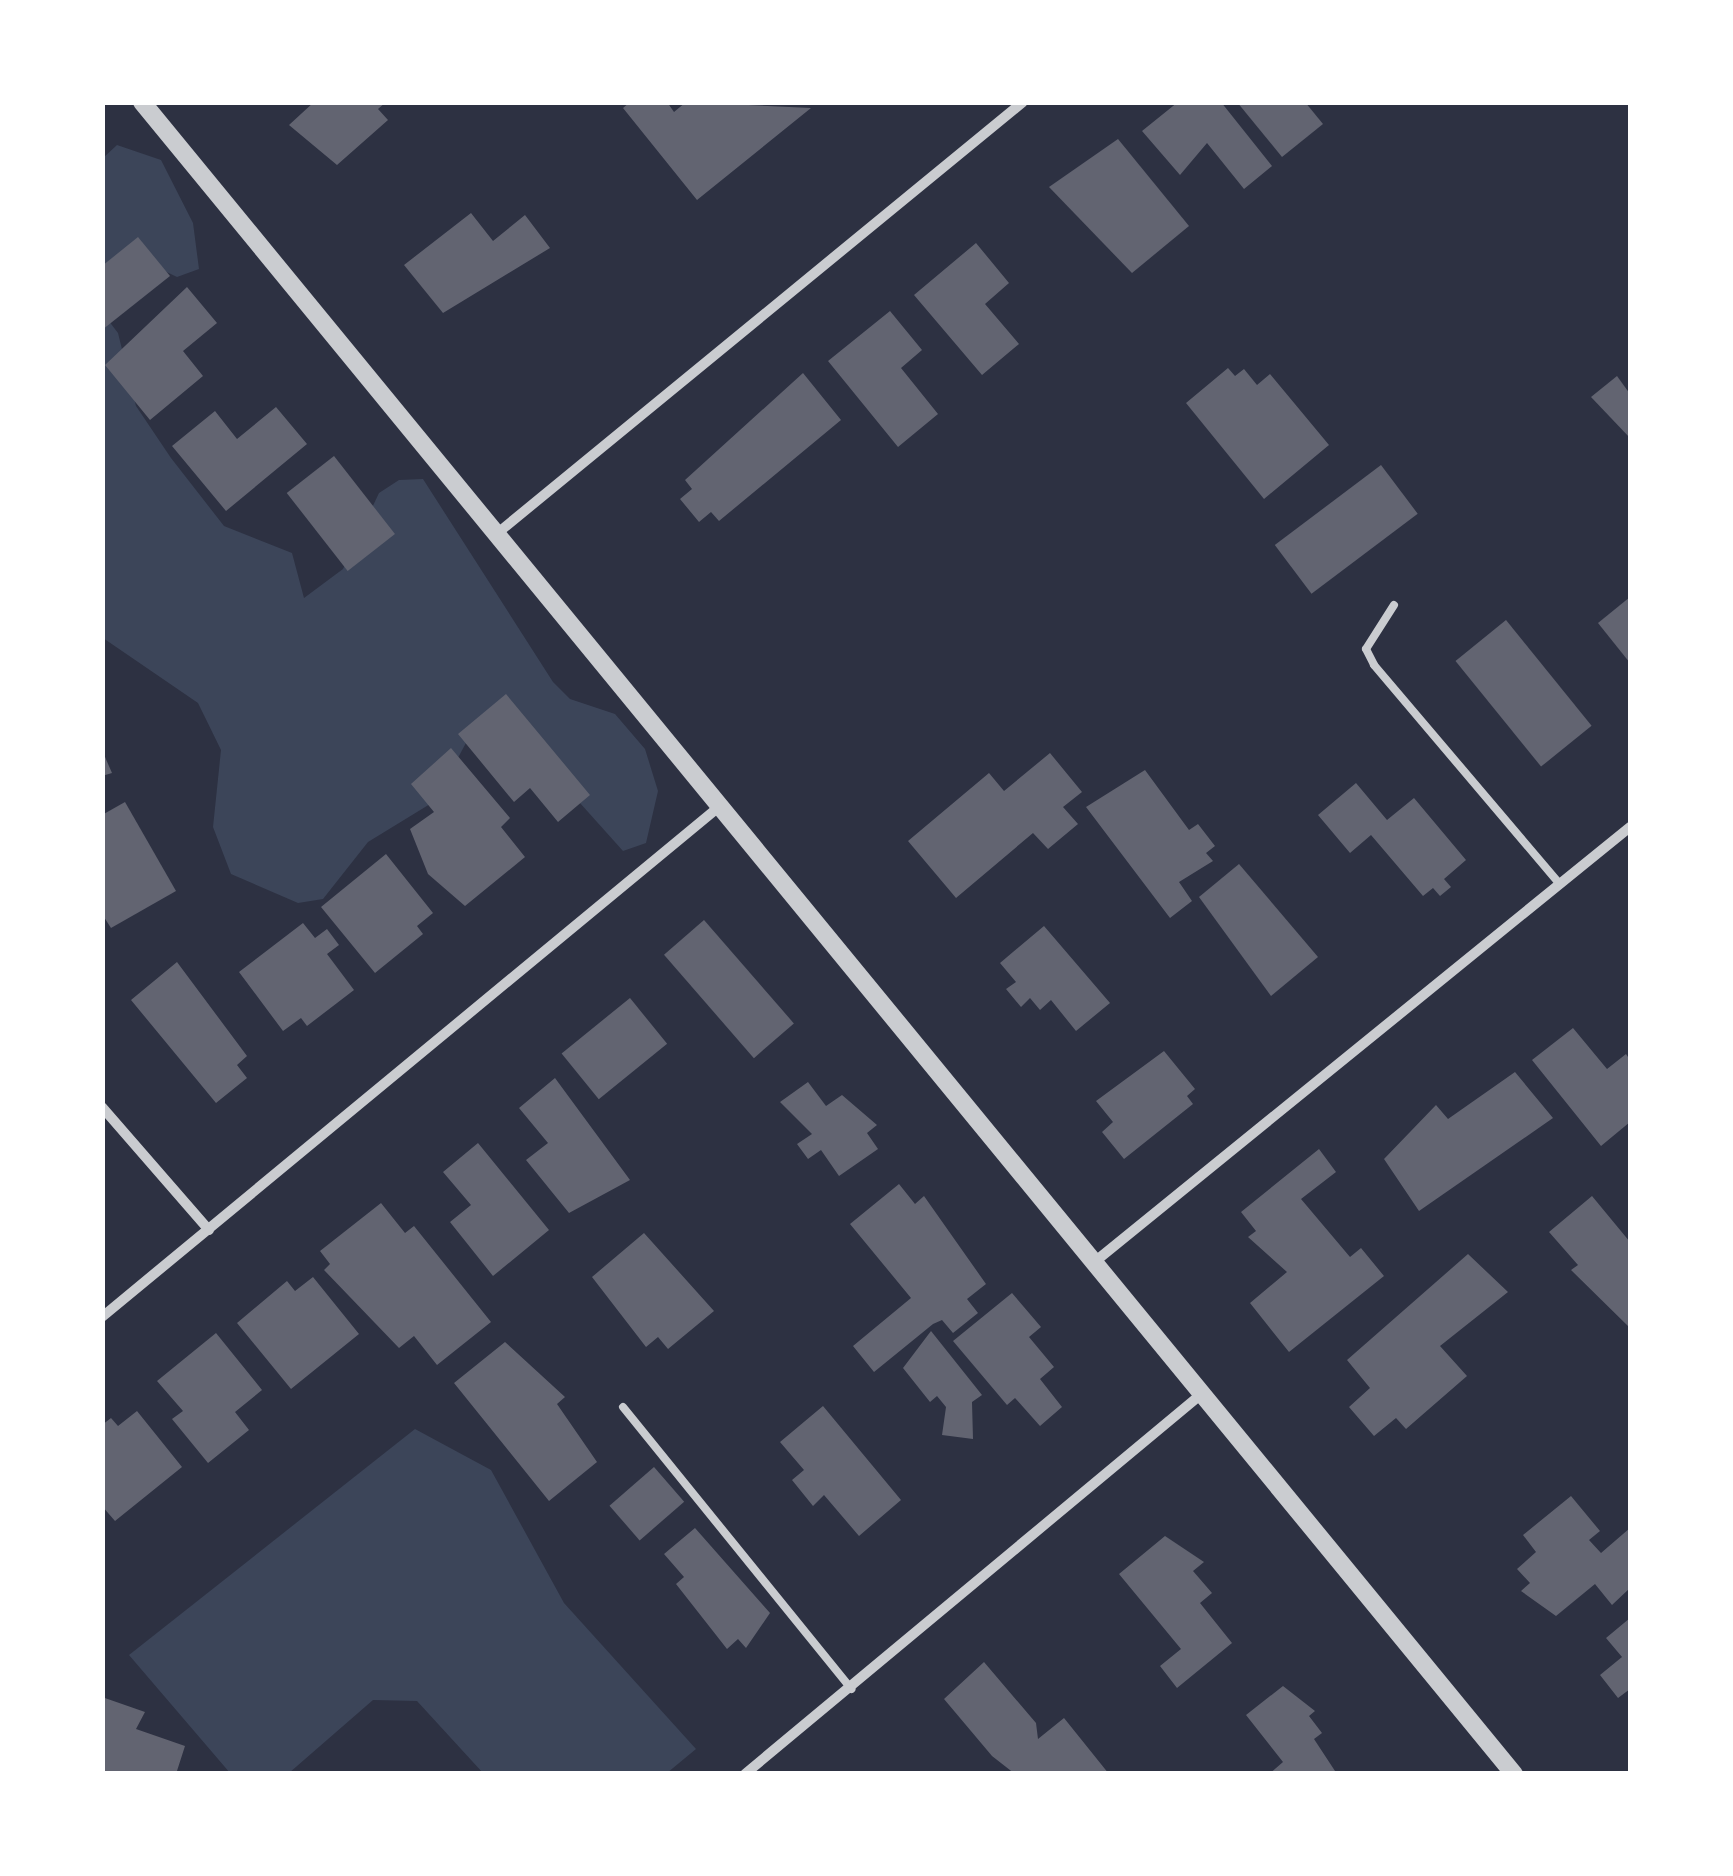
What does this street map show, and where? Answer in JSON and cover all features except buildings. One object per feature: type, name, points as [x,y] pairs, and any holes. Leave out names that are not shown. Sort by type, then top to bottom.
[{"type":"street","points":[[142,102],[715,810],[1514,1774]]},
{"type":"street","points":[[493,536],[1023,102]]},
{"type":"street","points":[[102,1317],[715,810]]},
{"type":"street","points":[[1091,1265],[1630,827]]},
{"type":"street","points":[[102,1107],[210,1230]]},
{"type":"street","points":[[745,1774],[1199,1396]]},
{"type":"lane","points":[[1394,605],[1366,649],[1374,665],[1560,884]]},
{"type":"lane","points":[[623,1407],[851,1688]]},
{"type":"shaded area","points":[[117,145],[161,160],[193,223],[199,269],[177,277],[125,252],[103,270],[103,158]]},
{"type":"shaded area","points":[[102,312],[118,333],[136,406],[171,458],[224,526],[292,553],[304,598],[343,569],[379,493],[399,480],[423,479],[553,682],[570,699],[615,714],[645,749],[658,791],[646,843],[623,851],[571,793],[475,726],[435,801],[368,842],[323,899],[298,903],[231,874],[213,827],[221,750],[198,703],[103,638]]},
{"type":"shaded area","points":[[415,1429],[491,1470],[564,1603],[696,1749],[667,1773],[483,1773],[417,1701],[373,1700],[289,1773],[230,1773],[129,1655]]}]
